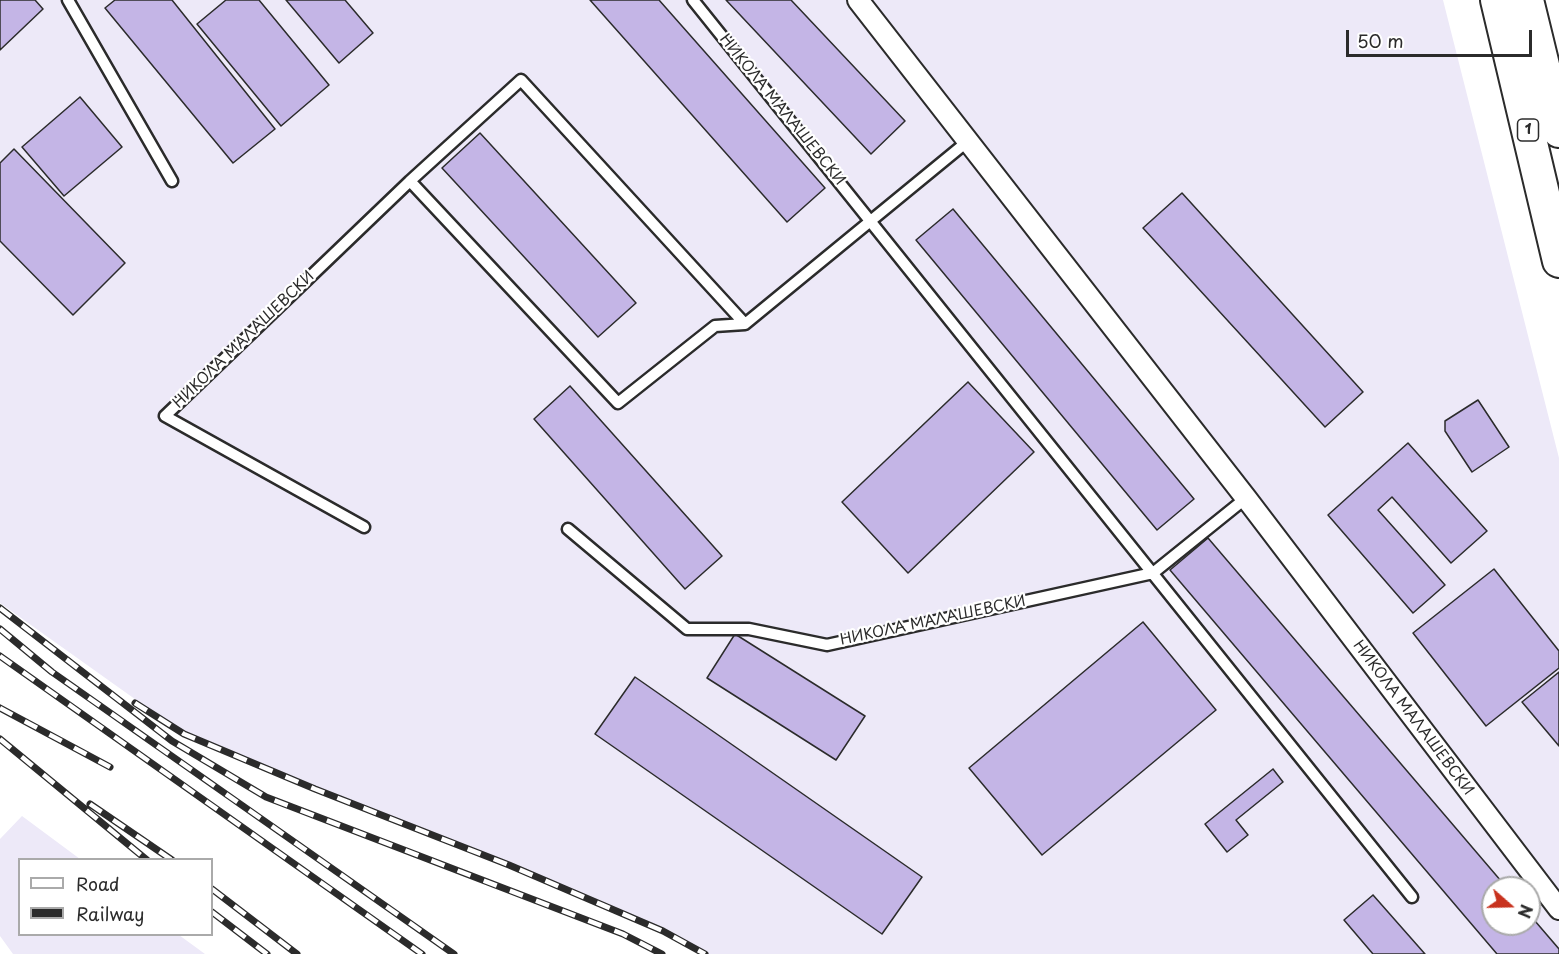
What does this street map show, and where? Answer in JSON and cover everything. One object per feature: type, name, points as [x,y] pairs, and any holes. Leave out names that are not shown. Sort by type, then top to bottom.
[{"type":"main road","name":"1","points":[[1497,0],[1559,261]]},
{"type":"main road","name":"1","points":[[1527,0],[1559,131]]},
{"type":"street","name":"НИКОЛА МАЛАШЕВСКИ","points":[[858,0],[1246,498],[1559,909]]},
{"type":"lane","points":[[68,0],[172,181]]},
{"type":"lane","name":"НИКОЛА МАЛАШЕВСКИ","points":[[693,0],[1412,897]]},
{"type":"lane","name":"НИКОЛА МАЛАШЕВСКИ","points":[[364,527],[165,416],[410,181],[521,80],[745,324]]},
{"type":"lane","points":[[410,181],[618,403],[715,326],[745,324],[968,141]]},
{"type":"lane","name":"НИКОЛА МАЛАШЕВСКИ","points":[[568,529],[687,629],[749,629],[827,645],[1153,573],[1246,498]]},
{"type":"shaded area","points":[[0,0],[1443,0],[1559,458],[1559,954],[705,954],[663,931],[184,734],[0,603]]},
{"type":"shaded area","points":[[22,816],[79,858],[18,858],[18,936],[180,936],[205,954],[13,954],[0,936],[0,839]]},
{"type":"building","points":[[0,0],[35,0],[43,9],[0,50]]},
{"type":"building","points":[[115,0],[172,0],[275,129],[233,163],[105,8]]},
{"type":"building","points":[[226,0],[259,0],[329,85],[281,126],[197,24]]},
{"type":"building","points":[[286,0],[345,0],[373,33],[339,63]]},
{"type":"building","points":[[590,0],[659,0],[825,188],[787,222]]},
{"type":"building","points":[[726,0],[791,0],[905,121],[871,154]]},
{"type":"building","points":[[80,97],[122,147],[64,196],[22,147]]},
{"type":"building","points":[[480,133],[636,303],[598,337],[442,168]]},
{"type":"building","points":[[14,149],[125,263],[73,315],[0,241],[0,163]]},
{"type":"building","points":[[1182,193],[1363,392],[1325,427],[1143,228]]},
{"type":"building","points":[[953,209],[1194,499],[1157,530],[916,240]]},
{"type":"building","points":[[968,382],[1034,452],[908,573],[842,502]]},
{"type":"building","points":[[570,386],[722,556],[685,589],[534,419]]},
{"type":"building","points":[[1478,400],[1509,447],[1472,472],[1445,431],[1445,421]]},
{"type":"building","points":[[1408,443],[1487,531],[1451,563],[1392,497],[1378,510],[1445,585],[1413,613],[1328,515]]},
{"type":"building","points":[[1208,538],[1497,876],[1481,876],[1481,935],[1170,570]]},
{"type":"building","points":[[1494,569],[1559,651],[1559,668],[1486,726],[1413,633]]},
{"type":"building","points":[[1143,622],[1216,710],[1042,855],[969,768]]},
{"type":"building","points":[[735,634],[865,716],[836,760],[707,678]]},
{"type":"building","points":[[1559,672],[1559,746],[1522,702]]},
{"type":"building","points":[[635,677],[922,877],[882,934],[595,734]]},
{"type":"building","points":[[1273,769],[1283,782],[1236,820],[1248,835],[1227,852],[1205,824]]},
{"type":"building","points":[[1373,895],[1425,954],[1373,954],[1344,920]]},
{"type":"building","points":[[1541,928],[1559,949],[1559,954],[1497,954],[1482,936],[1541,936]]},
{"type":"railway","points":[[0,608],[172,741],[266,797],[623,934],[662,954]]},
{"type":"railway","points":[[0,629],[52,672],[454,954]]},
{"type":"railway","points":[[0,656],[422,954]]},
{"type":"railway","points":[[135,703],[184,734],[315,789],[509,865],[663,931],[705,954]]},
{"type":"railway","points":[[0,708],[110,767]]},
{"type":"railway","points":[[0,739],[145,858]]},
{"type":"railway","points":[[90,804],[169,858]]},
{"type":"railway","points":[[213,890],[297,954]]},
{"type":"railway","points":[[213,913],[267,954]]}]
